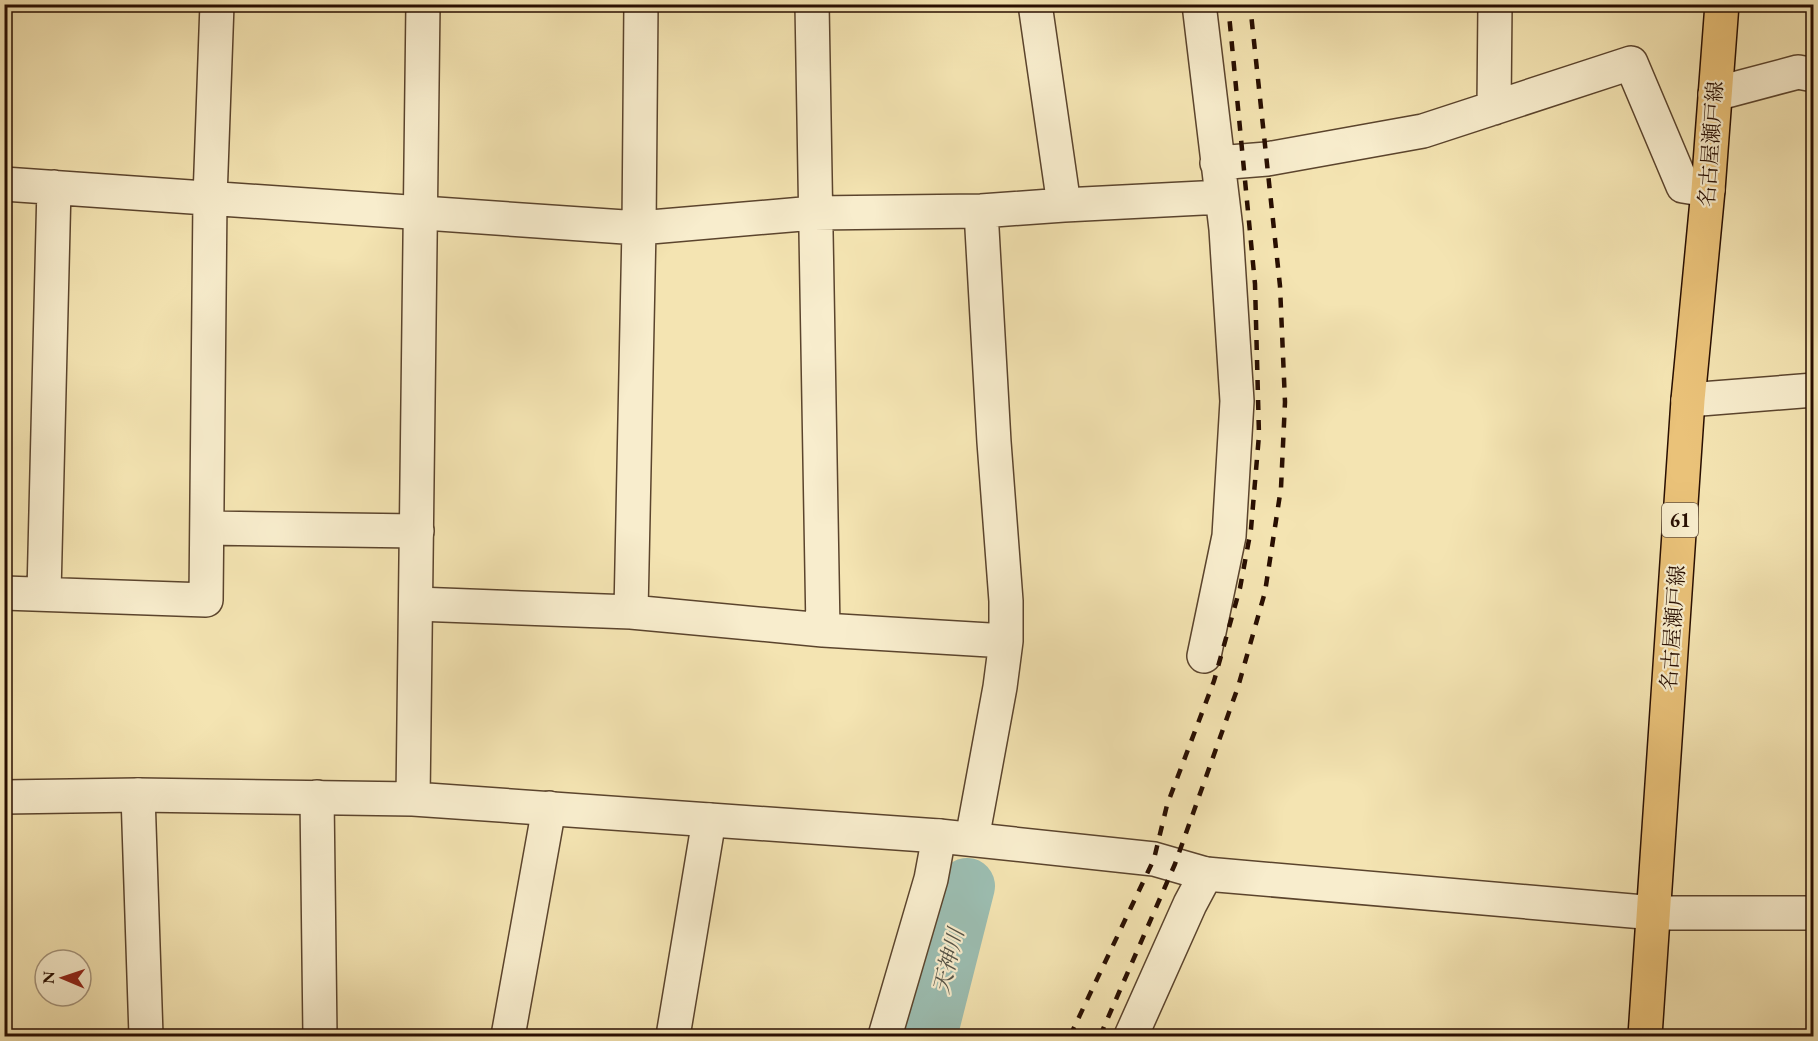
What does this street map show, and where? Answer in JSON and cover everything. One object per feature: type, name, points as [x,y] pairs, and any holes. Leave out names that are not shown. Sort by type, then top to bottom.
[{"type":"main road","name":"名古屋瀬戸線","points":[[1645,1036],[1688,400],[1708,190],[1722,4]]},
{"type":"street","points":[[4,593],[206,600],[210,198],[217,4]]},
{"type":"street","points":[[413,799],[423,4]]},
{"type":"street","points":[[631,612],[639,228],[640,4]]},
{"type":"street","points":[[812,4],[823,630]]},
{"type":"street","points":[[1035,4],[1065,205]]},
{"type":"street","points":[[1199,4],[1226,230],[1237,401],[1229,536],[1204,656]]},
{"type":"street","points":[[1494,108],[1495,4]]},
{"type":"street","points":[[1217,163],[1268,159],[1424,131],[1631,63],[1683,186],[1708,190]]},
{"type":"street","points":[[1715,94],[1798,72],[1814,75]]},
{"type":"street","points":[[4,184],[639,228],[814,213],[981,211],[1222,197]]},
{"type":"street","points":[[44,593],[54,187]]},
{"type":"street","points":[[972,839],[1006,641],[1006,601],[993,430],[981,211]]},
{"type":"street","points":[[1688,400],[1814,390]]},
{"type":"street","points":[[207,528],[417,531]]},
{"type":"street","points":[[416,604],[631,612],[823,630],[1006,641]]},
{"type":"street","points":[[4,797],[138,795],[413,799],[972,839],[1154,859],[1206,874],[1655,913],[1814,913]]},
{"type":"street","points":[[138,795],[146,1036]]},
{"type":"street","points":[[317,797],[320,1036]]},
{"type":"street","points":[[508,1036],[549,808]]},
{"type":"street","points":[[673,1036],[708,820]]},
{"type":"street","points":[[885,1036],[931,879],[939,836]]},
{"type":"street","points":[[1131,1036],[1190,904],[1206,874]]},
{"type":"waterway","name":"天神川","points":[[929,1036],[967,886]]},
{"type":"railway","points":[[1070,1036],[1154,859],[1167,805],[1214,681],[1240,588],[1251,529],[1259,435],[1255,284],[1228,4]]},
{"type":"railway","points":[[1100,1036],[1175,864],[1238,687],[1265,592],[1281,488],[1285,402],[1280,286],[1250,4]]}]
